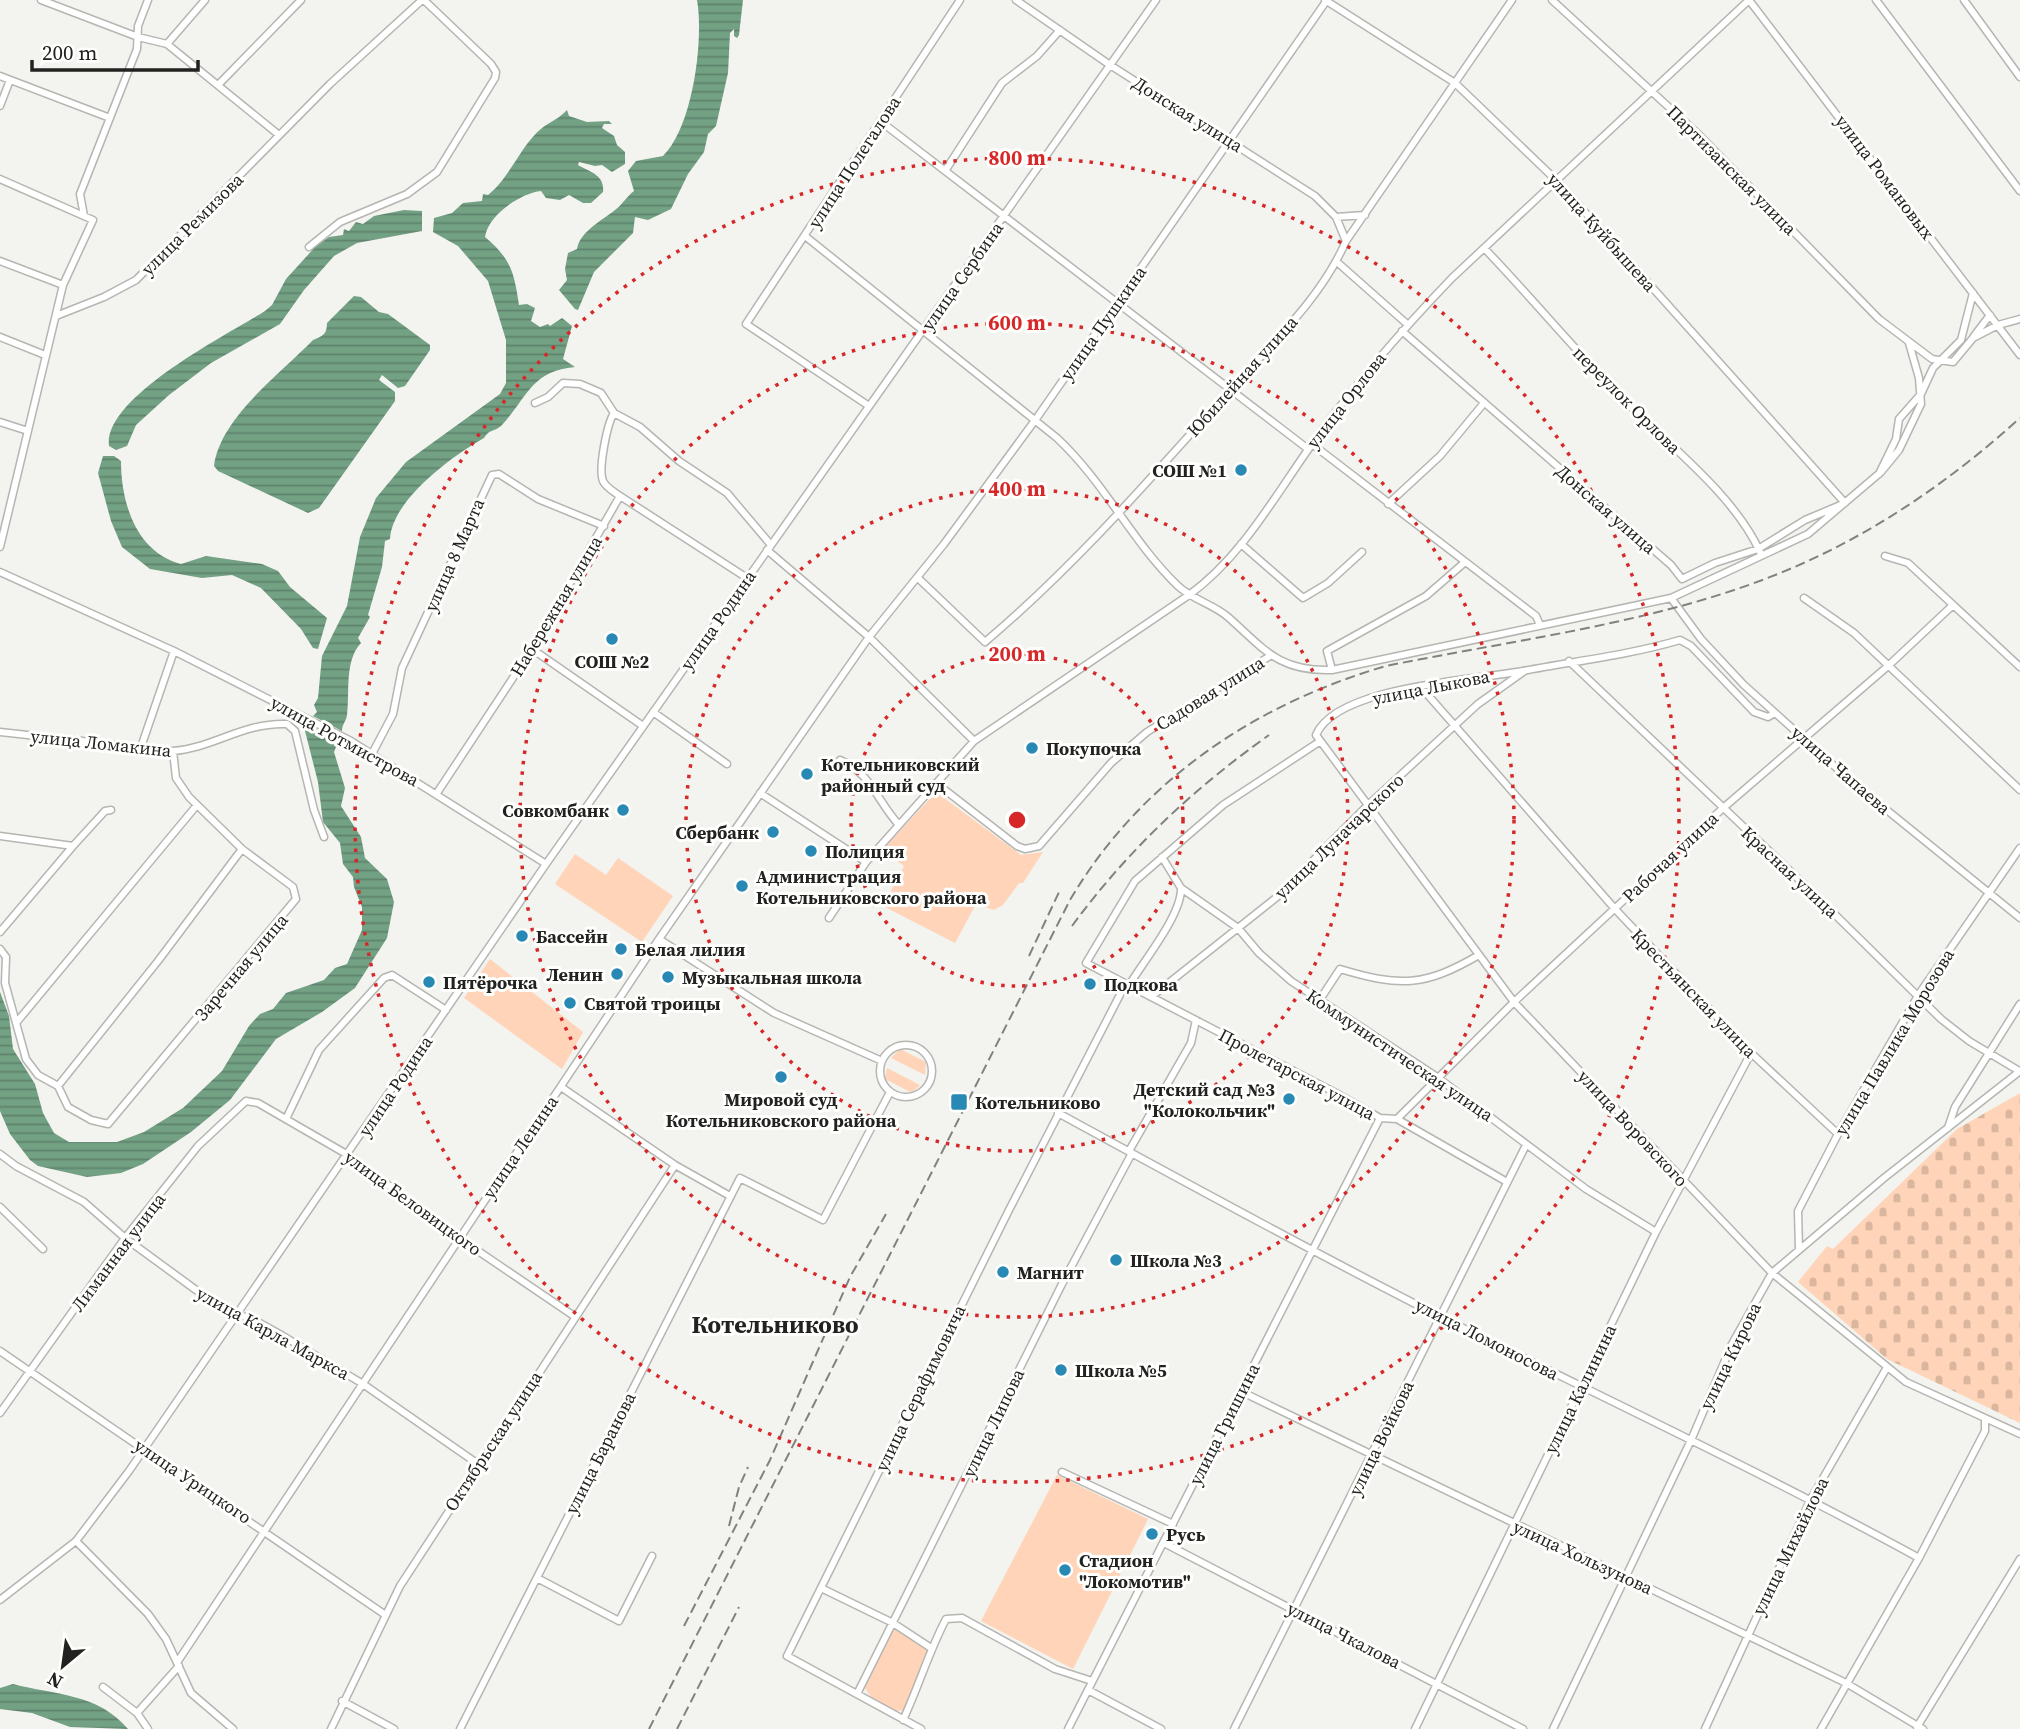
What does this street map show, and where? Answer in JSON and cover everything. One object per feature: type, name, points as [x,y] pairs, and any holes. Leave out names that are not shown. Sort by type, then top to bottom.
[{"type":"street","points":[[41,0],[138,37],[167,44],[279,135]]},
{"type":"street","points":[[84,216],[80,194],[137,49],[148,0]]},
{"type":"street","points":[[167,44],[205,0]]},
{"type":"street","points":[[218,85],[301,0]]},
{"type":"street","points":[[309,247],[340,222],[407,194],[436,172],[495,78],[496,72],[491,64],[423,0]]},
{"type":"street","name":"улица Ремизова","points":[[56,316],[104,298],[136,280],[209,210],[279,135],[423,0]]},
{"type":"street","name":"улица Полегалова","points":[[869,406],[746,324],[960,0]]},
{"type":"street","name":"Донская улица","points":[[1016,0],[1110,65],[1315,196],[1336,217],[1346,241]]},
{"type":"street","name":"улица Сербина","points":[[769,547],[1156,0]]},
{"type":"street","name":"улица Куйбышева","points":[[1326,0],[1455,83],[1557,181],[1845,503]]},
{"type":"street","name":"улица Пушкина","points":[[869,637],[918,578],[1036,419],[1326,0]]},
{"type":"street","name":"Юбилейная улица","points":[[918,578],[985,642],[1043,593],[1121,513],[1292,323],[1337,262],[1346,241],[1512,0]]},
{"type":"street","name":"Партизанская улица","points":[[1552,0],[1743,178],[1879,319],[1939,362]]},
{"type":"street","name":"улица Орлова","points":[[936,783],[974,741],[1189,595],[1217,572],[1241,544],[1357,382],[1408,324],[1484,248],[1749,0]]},
{"type":"street","name":"улица Романовых","points":[[1749,0],[2020,355]]},
{"type":"street","points":[[1876,0],[2020,191]]},
{"type":"street","points":[[1964,0],[2020,77]]},
{"type":"street","points":[[945,171],[1002,83],[1037,56],[1060,30]]},
{"type":"street","points":[[0,76],[110,118]]},
{"type":"street","points":[[0,106],[10,80]]},
{"type":"street","points":[[880,121],[1003,217],[1536,616],[1540,625]]},
{"type":"street","points":[[0,179],[93,220],[63,285],[0,547]]},
{"type":"street","points":[[1336,217],[1364,215]]},
{"type":"street","points":[[805,236],[1036,419],[1091,472],[1149,554],[1189,595],[1225,615],[1270,656]]},
{"type":"street","name":"переулок Орлова","points":[[1484,248],[1615,390],[1691,463],[1752,536],[1762,557]]},
{"type":"street","points":[[0,261],[63,285]]},
{"type":"street","points":[[1337,262],[1408,324]]},
{"type":"street","points":[[1878,475],[1896,439],[1899,419],[1921,394],[1928,375],[1961,340],[1973,293]]},
{"type":"street","points":[[1939,362],[1953,362],[1990,315]]},
{"type":"street","points":[[1973,338],[1998,325],[2020,319]]},
{"type":"street","name":"Донская улица","points":[[1402,331],[1671,565],[1682,579],[1715,563],[1758,550]]},
{"type":"street","points":[[0,337],[45,355]]},
{"type":"street","points":[[1878,475],[1899,450],[1921,404],[1909,342]]},
{"type":"street","points":[[535,403],[548,397],[558,385],[571,382],[601,393],[614,413],[640,427],[679,461],[727,493],[769,547],[869,637],[974,741]]},
{"type":"street","points":[[1388,504],[1440,456],[1484,403]]},
{"type":"street","points":[[614,413],[605,446],[602,477],[605,485],[747,578]]},
{"type":"street","points":[[0,422],[29,431]]},
{"type":"street","name":"улица 8 Марта","points":[[373,752],[393,714],[402,668],[492,475],[499,474],[538,499],[604,526]]},
{"type":"street","name":"Садовая улица","points":[[936,783],[1017,846],[1025,849],[1039,846],[1111,763],[1147,732],[1175,712],[1270,656],[1298,668],[1332,670],[1671,598],[1808,534],[1878,475]]},
{"type":"street","name":"Набережная улица","points":[[437,793],[532,649],[620,496]]},
{"type":"street","points":[[1758,550],[1805,520],[1845,503]]},
{"type":"street","points":[[1241,544],[1303,598],[1328,583],[1362,552]]},
{"type":"street","name":"улица Родина","points":[[0,1601],[76,1541],[144,1449],[546,864],[769,547]]},
{"type":"street","points":[[1885,556],[1908,563],[2020,667]]},
{"type":"street","points":[[1332,670],[1327,651],[1426,596],[1464,563]]},
{"type":"street","name":"улица Ротмистрова","points":[[0,573],[174,651],[373,752],[546,864]]},
{"type":"street","name":"улица Чапаева","points":[[1671,598],[1719,659],[1775,713],[1851,781],[2020,918]]},
{"type":"street","points":[[1804,598],[1854,634],[2020,790]]},
{"type":"street","name":"Рабочая улица","points":[[1397,1119],[1514,1002],[1722,809],[1888,666],[1953,605]]},
{"type":"street","name":"улица Ленина","points":[[137,1713],[178,1663],[659,939],[869,637]]},
{"type":"street","name":"улица Лыкова","points":[[1086,963],[1131,885],[1223,805],[1319,742],[1316,735],[1321,723],[1367,699],[1420,686],[1524,670],[1680,640],[1691,646],[1754,712],[1768,717],[1775,713]]},
{"type":"street","points":[[532,649],[643,726]]},
{"type":"street","points":[[140,750],[174,651]]},
{"type":"street","name":"Красная улица","points":[[1569,661],[1919,994],[1941,1019],[1988,1053],[2020,1071]]},
{"type":"street","name":"улица Луначарского","points":[[1151,998],[1277,897],[1367,806],[1478,705],[1524,670]]},
{"type":"street","name":"Крестьянская улица","points":[[1420,686],[1442,707],[1454,729],[1615,909],[1751,1053],[1838,1134]]},
{"type":"street","points":[[653,712],[727,764]]},
{"type":"street","name":"улица Ломакина","points":[[0,732],[140,750],[173,751],[194,748],[253,727],[292,725],[324,837]]},
{"type":"street","name":"улица Воровского","points":[[1319,742],[1514,1002],[1772,1273],[1886,1369],[1906,1382],[2020,1434]]},
{"type":"street","name":"Заречная улица","points":[[58,1086],[68,1107],[91,1120],[108,1124],[296,899],[297,893],[284,878],[242,849],[197,805],[176,778],[173,751]]},
{"type":"street","points":[[840,760],[858,769],[868,779],[880,802],[899,825]]},
{"type":"street","points":[[829,918],[866,862],[936,783]]},
{"type":"street","points":[[760,793],[866,862]]},
{"type":"street","points":[[16,1023],[197,805]]},
{"type":"street","points":[[0,932],[73,846],[105,811],[111,810]]},
{"type":"street","points":[[0,836],[73,846]]},
{"type":"street","name":"улица Павлика Морозова","points":[[1799,1249],[1798,1211],[1838,1134],[1919,994],[1987,892],[2020,848]]},
{"type":"street","points":[[0,949],[6,957],[5,983],[26,1059],[38,1075],[58,1086],[158,961],[242,849]]},
{"type":"street","name":"Коммунистическая улица","points":[[1162,857],[1181,888],[1238,928],[1279,972],[1437,1077],[1614,1209],[1656,1232]]},
{"type":"street","name":"улица Серафимовича","points":[[921,1729],[786,1656],[1058,1113],[1126,986],[1173,913],[1181,888]]},
{"type":"street","points":[[659,939],[774,1013],[882,1061]]},
{"type":"street","points":[[1319,1001],[1340,969],[1371,978],[1415,983],[1445,973],[1479,955]]},
{"type":"street","name":"Пролетарская улица","points":[[1086,963],[1380,1118],[1397,1119],[1507,1182]]},
{"type":"street","points":[[286,1119],[319,1050],[384,978],[392,975],[446,1010]]},
{"type":"street","points":[[1948,1128],[1955,1107],[2020,1004]]},
{"type":"street","name":"улица Липова","points":[[857,1694],[1130,1152],[1191,1043],[1196,1020]]},
{"type":"street","points":[[907,1045],[919,1049],[931,1063],[930,1081],[919,1094],[901,1097],[891,1092],[880,1076],[882,1061],[890,1051],[907,1045]]},
{"type":"street","name":"улица Калинина","points":[[1415,1729],[1656,1232],[1751,1053]]},
{"type":"street","name":"улица Кирова","points":[[1553,1729],[1692,1438],[1732,1343],[1772,1273],[2020,1071]]},
{"type":"street","points":[[561,1087],[675,1165],[730,1196]]},
{"type":"street","name":"улица Баранова","points":[[460,1729],[740,1178],[823,1220],[861,1142],[891,1092]]},
{"type":"street","name":"улица Беловицкого","points":[[246,1101],[258,1103],[348,1155],[459,1238],[574,1316]]},
{"type":"street","name":"Лиманная улица","points":[[0,1413],[125,1238],[198,1146],[246,1101]]},
{"type":"street","name":"улица Ломоносова","points":[[1058,1113],[1311,1250],[1441,1317],[1692,1438],[1919,1558]]},
{"type":"street","name":"улица Гришина","points":[[1068,1729],[1380,1118]]},
{"type":"street","name":"улица Войкова","points":[[1234,1729],[1296,1610],[1526,1145]]},
{"type":"street","name":"улица Карла Маркса","points":[[0,1154],[84,1202],[125,1238],[237,1316],[249,1317],[363,1384],[478,1464]]},
{"type":"street","name":"Октябрьская улица","points":[[331,1729],[384,1614],[478,1464],[675,1165]]},
{"type":"street","points":[[0,1207],[43,1249]]},
{"type":"street","name":"улица Урицкого","points":[[0,1350],[267,1531],[384,1614]]},
{"type":"street","name":"улица Михайлова","points":[[1704,1729],[1811,1499],[1886,1369]]},
{"type":"street","name":"улица Хользунова","points":[[1240,1391],[1846,1683],[1919,1728]]},
{"type":"street","points":[[1821,1729],[1919,1558],[1985,1431],[1985,1418]]},
{"type":"street","points":[[1062,1472],[1173,1524]]},
{"type":"street","points":[[76,1541],[139,1604],[166,1639],[191,1693],[233,1729]]},
{"type":"street","name":"улица Чкалова","points":[[1164,1544],[1523,1729]]},
{"type":"street","points":[[537,1578],[619,1621],[652,1556]]},
{"type":"street","points":[[1919,1728],[2020,1559]]},
{"type":"street","points":[[821,1588],[893,1623],[931,1648]]},
{"type":"street","points":[[903,1720],[923,1677],[931,1648],[946,1619],[962,1618],[1055,1669],[1092,1681]]},
{"type":"street","points":[[103,1687],[137,1713],[148,1729]]},
{"type":"street","points":[[1088,1690],[1161,1729]]},
{"type":"street","points":[[342,1701],[394,1729]]},
{"type":"green space","points":[[936,792],[1021,855],[1043,852],[1023,883],[1019,883],[1003,905],[994,910],[976,904],[955,943],[883,906],[904,866],[886,853],[887,845]]},
{"type":"green space","points":[[575,854],[606,875],[618,858],[673,896],[642,942],[555,884]]},
{"type":"green space","points":[[490,959],[583,1032],[562,1069],[464,998]]},
{"type":"green space","points":[[900,1049],[926,1062],[925,1075],[891,1058]]},
{"type":"green space","points":[[887,1068],[920,1085],[912,1093],[885,1079]]},
{"type":"green space","points":[[2020,1093],[2020,1423],[1887,1359],[1798,1282],[1827,1246],[1833,1249],[1957,1129]]},
{"type":"green space","name":"Стадион \"Локомотив\"","points":[[1057,1475],[1148,1519],[1073,1669],[981,1621]]},
{"type":"green space","points":[[893,1628],[923,1644],[928,1652],[904,1710],[897,1711],[872,1698],[864,1687]]},
{"type":"shaded area","points":[[697,0],[743,0],[739,35],[737,38],[734,36],[734,29],[730,33],[728,73],[716,126],[708,134],[704,152],[688,174],[671,209],[648,220],[635,217],[633,233],[594,272],[578,310],[575,309],[559,290],[567,280],[565,269],[568,253],[577,249],[587,231],[618,208],[634,191],[628,171],[636,161],[663,156],[682,125],[694,82],[697,59]]},
{"type":"shaded area","points":[[567,110],[569,116],[587,122],[609,121],[612,124],[604,124],[602,128],[614,136],[617,145],[625,152],[625,164],[612,172],[602,165],[579,162],[578,165],[592,172],[602,182],[603,192],[591,203],[583,203],[569,195],[560,200],[546,198],[541,191],[533,193],[515,201],[499,213],[487,229],[485,237],[501,252],[510,267],[519,305],[527,304],[535,308],[531,321],[540,327],[548,324],[550,326],[562,318],[572,326],[563,359],[575,367],[548,374],[539,380],[501,426],[441,468],[401,509],[393,524],[390,539],[385,541],[382,567],[368,615],[370,617],[358,638],[361,643],[352,659],[347,715],[342,731],[313,716],[317,712],[314,705],[318,698],[322,656],[347,606],[360,537],[376,498],[406,462],[500,394],[506,383],[506,340],[488,281],[458,246],[433,232],[434,218],[452,213],[463,203],[482,201],[483,194],[488,195],[503,180],[534,135]]},
{"type":"shaded area","points":[[404,210],[422,211],[422,231],[357,243],[334,256],[304,290],[280,324],[211,363],[169,395],[136,425],[127,446],[116,450],[109,446],[113,427],[126,407],[171,369],[265,311],[272,305],[286,279],[316,246],[329,237],[343,235],[344,229],[349,231],[356,222],[363,224],[374,216]]},
{"type":"shaded area","points":[[354,296],[361,297],[379,312],[388,314],[430,345],[430,350],[405,386],[398,388],[382,375],[379,380],[395,392],[395,401],[319,508],[308,513],[218,471],[214,466],[227,431],[239,414],[313,340],[324,334],[327,323]]},
{"type":"shaded area","points":[[103,456],[114,456],[121,461],[128,509],[142,537],[153,549],[181,564],[206,556],[262,564],[278,571],[290,587],[327,618],[318,649],[313,648],[301,629],[261,588],[232,575],[202,578],[150,569],[122,547],[111,521],[98,473]]},
{"type":"shaded area","points":[[303,723],[345,743],[336,747],[334,752],[345,788],[341,806],[361,837],[365,858],[387,879],[394,902],[387,938],[355,988],[322,1012],[276,1039],[230,1100],[191,1132],[143,1164],[121,1173],[87,1177],[38,1166],[10,1134],[0,1111],[0,992],[9,1016],[13,1049],[35,1084],[43,1113],[54,1133],[69,1142],[117,1142],[144,1132],[183,1108],[222,1071],[249,1026],[260,1014],[273,1009],[286,993],[324,980],[335,968],[347,964],[362,930],[362,907],[353,877],[343,864],[340,843],[323,822],[318,782]]},
{"type":"shaded area","points":[[13,1684],[89,1702],[116,1717],[128,1729],[70,1727],[32,1713],[0,1709],[0,1688]]},
{"type":"railway","points":[[649,1729],[1070,900],[1098,857],[1130,819],[1166,784],[1247,725],[1338,682],[1386,666],[1626,620],[1720,595],[1800,565],[1868,530],[1900,510],[1962,467],[2020,418]]},
{"type":"railway","points":[[1072,926],[1138,847],[1188,799],[1269,735]]},
{"type":"railway","points":[[1029,956],[1060,890]]},
{"type":"railway","points":[[684,1626],[770,1460],[850,1277],[886,1214]]},
{"type":"railway","points":[[729,1526],[739,1487],[748,1467]]},
{"type":"railway","points":[[677,1729],[739,1607]]},
{"type":"place","name":"СОШ №1","points":[[1241,470]]},
{"type":"place","name":"СОШ №2","points":[[612,639]]},
{"type":"place","name":"Покупочка","points":[[1032,748]]},
{"type":"place","name":"Котельниковский районный суд","points":[[807,774]]},
{"type":"place","name":"Совкомбанк","points":[[623,810]]},
{"type":"place","name":"Сбербанк","points":[[773,832]]},
{"type":"place","name":"Полиция","points":[[811,851]]},
{"type":"place","name":"Администрация Котельниковского района","points":[[742,886]]},
{"type":"place","name":"Бассейн","points":[[522,936]]},
{"type":"place","name":"Белая лилия","points":[[621,949]]},
{"type":"place","name":"Ленин","points":[[617,974]]},
{"type":"place","name":"Музыкальная школа","points":[[668,977]]},
{"type":"place","name":"Пятёрочка","points":[[429,982]]},
{"type":"place","name":"Подкова","points":[[1090,984]]},
{"type":"place","name":"Святой троицы","points":[[570,1003]]},
{"type":"place","name":"Мировой суд Котельниковского района","points":[[781,1077]]},
{"type":"place","name":"Детский сад №3 \"Колокольчик\"","points":[[1289,1099]]},
{"type":"place","name":"Котельниково","points":[[959,1102]]},
{"type":"place","name":"Школа №3","points":[[1116,1260]]},
{"type":"place","name":"Магнит","points":[[1003,1272]]},
{"type":"place","name":"Школа №5","points":[[1061,1370]]},
{"type":"place","name":"Русь","points":[[1152,1534]]},
{"type":"place","name":"Стадион \"Локомотив\"","points":[[1065,1570]]},
{"type":"district","name":"Котельниково","points":[[775,1324]]}]
